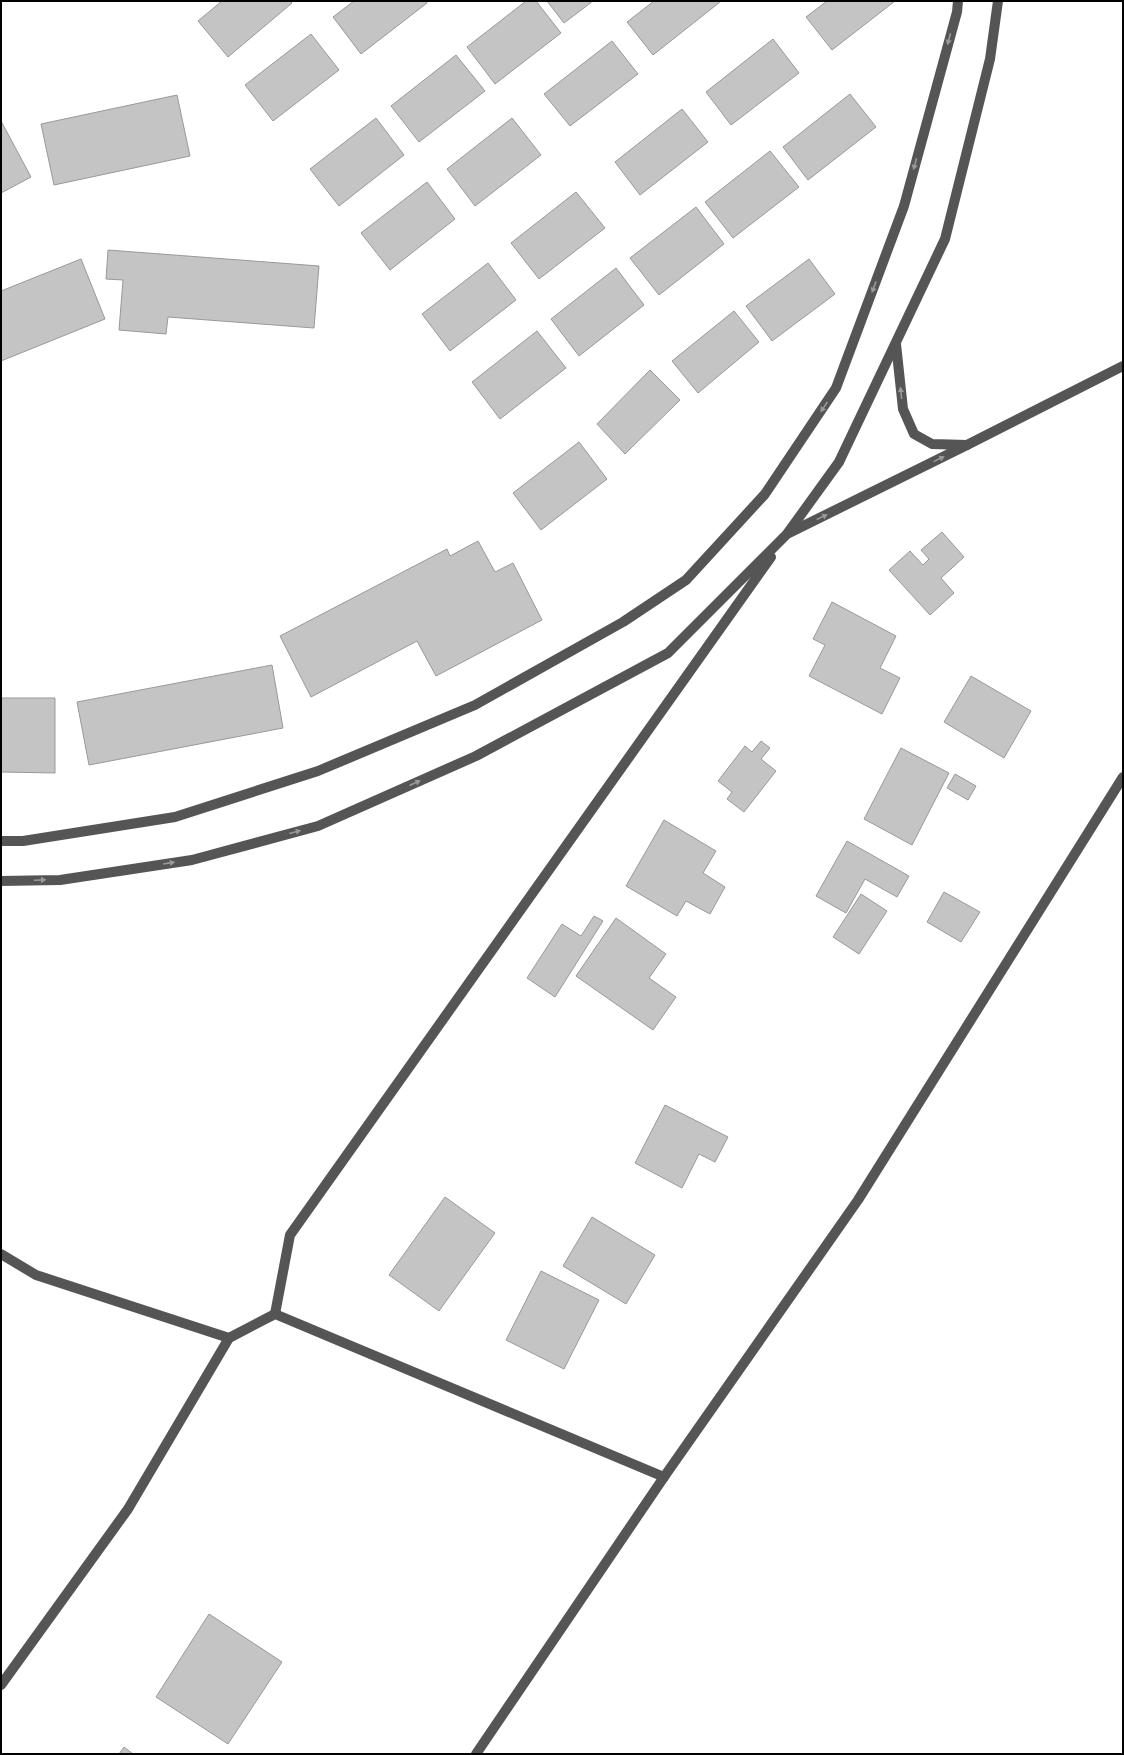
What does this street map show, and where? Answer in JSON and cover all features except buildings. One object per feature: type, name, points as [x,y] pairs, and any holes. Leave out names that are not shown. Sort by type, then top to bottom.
[{"type":"street","points":[[1,841],[23,841],[175,817],[318,771],[475,705],[623,622],[686,580],[765,494],[836,388],[904,206],[957,12],[958,1]]},
{"type":"street","points":[[276,1314],[290,1235],[839,462],[945,239],[990,59],[998,1]]},
{"type":"street","points":[[896,343],[903,410],[914,434],[932,444],[967,446]]},
{"type":"street","points":[[1,881],[60,880],[192,860],[318,826],[476,756],[668,653],[787,534],[967,446],[1123,366]]},
{"type":"street","points":[[476,1754],[664,1477],[858,1200],[1123,777]]},
{"type":"street","points":[[1,1254],[36,1275],[229,1338]]},
{"type":"street","points":[[1,1685],[128,1508],[229,1338],[276,1314],[664,1477]]}]
